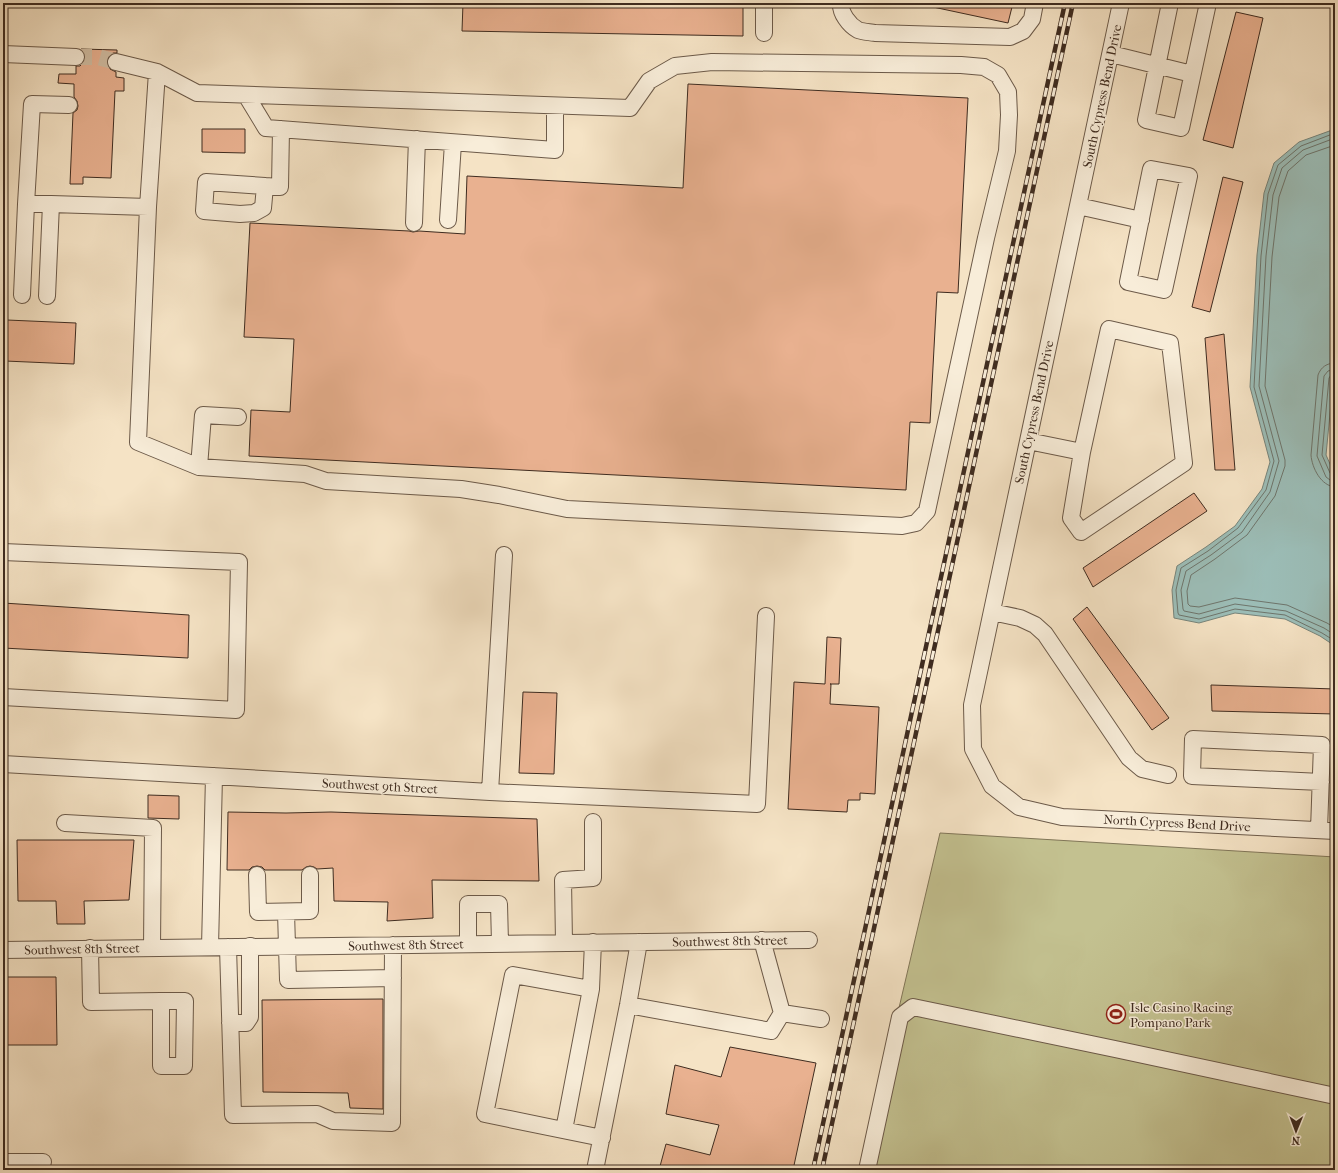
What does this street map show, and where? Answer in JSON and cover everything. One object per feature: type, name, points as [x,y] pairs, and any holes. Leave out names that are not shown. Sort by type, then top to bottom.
[{"type":"street","points":[[764,3],[764,33]]},
{"type":"street","points":[[841,3],[841,8],[847,21],[858,30],[874,33],[1010,37],[1023,31],[1032,19],[1035,3]]},
{"type":"street","name":"South Cypress Bend Drive","points":[[1019,807],[992,786],[974,749],[972,705],[1122,3]]},
{"type":"street","points":[[1170,3],[1146,120],[1181,128],[1208,3]]},
{"type":"street","points":[[1111,54],[1192,74]]},
{"type":"street","points":[[3,58],[76,56]]},
{"type":"street","points":[[116,62],[157,72],[197,93],[630,108],[649,81],[675,66],[712,62],[961,65],[984,67],[998,75],[1008,92],[1009,115],[1007,151],[986,238],[927,511],[916,523],[902,526],[567,509],[461,489],[326,481],[305,474],[199,467],[138,442],[148,208],[157,72]]},
{"type":"street","points":[[246,95],[266,128],[556,150],[555,106]]},
{"type":"street","points":[[22,295],[32,104],[69,105]]},
{"type":"street","points":[[265,186],[280,187],[281,129]]},
{"type":"street","points":[[414,223],[417,139]]},
{"type":"street","points":[[448,220],[453,143]]},
{"type":"street","points":[[1151,169],[1189,176],[1164,290],[1128,282],[1141,220],[1151,169]]},
{"type":"street","points":[[26,204],[148,208]]},
{"type":"street","points":[[47,296],[51,204]]},
{"type":"street","points":[[1078,206],[1141,220]]},
{"type":"street","points":[[1109,329],[1170,343],[1184,463],[1081,532],[1071,518],[1082,452],[1109,329]]},
{"type":"street","points":[[199,467],[204,415],[238,418]]},
{"type":"street","points":[[1028,441],[1082,452]]},
{"type":"street","points":[[3,552],[239,562],[236,710],[3,697]]},
{"type":"street","points":[[490,792],[504,555]]},
{"type":"street","points":[[992,612],[1020,618],[1035,625],[1045,634],[1129,758],[1142,769],[1168,775]]},
{"type":"street","name":"Southwest 9th Street","points":[[3,764],[490,792],[758,804],[766,616]]},
{"type":"street","points":[[1319,830],[1321,782],[1322,745],[1193,739],[1192,776],[1321,782]]},
{"type":"street","points":[[210,947],[214,776]]},
{"type":"street","name":"North Cypress Bend Drive","points":[[1019,807],[1062,817],[1335,831]]},
{"type":"street","points":[[564,943],[563,880],[593,878],[593,822]]},
{"type":"street","points":[[65,823],[153,828],[152,948]]},
{"type":"street","points":[[257,875],[258,912],[286,912],[310,911],[310,875]]},
{"type":"street","points":[[468,944],[468,904],[499,904],[500,943]]},
{"type":"street","points":[[286,912],[288,980],[393,978]]},
{"type":"street","points":[[628,1005],[771,1031],[782,1013],[762,940]]},
{"type":"street","name":"Southwest 8th Street","points":[[3,950],[809,940]]},
{"type":"street","points":[[564,1130],[591,989],[593,942]]},
{"type":"street","points":[[595,1170],[628,1005],[638,942]]},
{"type":"street","points":[[228,947],[233,1115],[317,1114],[332,1121],[392,1123],[393,945]]},
{"type":"street","points":[[230,1023],[246,1023],[250,1017],[250,946]]},
{"type":"street","points":[[90,948],[91,1002],[161,1001]]},
{"type":"street","points":[[591,989],[513,975],[485,1114],[602,1138]]},
{"type":"street","points":[[867,1170],[900,1017],[913,1008],[1335,1096]]},
{"type":"street","points":[[782,1013],[821,1019]]},
{"type":"street","points":[[3,1162],[43,1162]]},
{"type":"shaded area","name":"Isle Casino Racing Pompano Park","points":[[940,833],[1335,857],[1335,1170],[861,1170]]},
{"type":"water","points":[[1335,129],[1335,362],[1326,455],[1335,475],[1335,646],[1320,636],[1285,619],[1235,613],[1199,623],[1174,618],[1172,590],[1177,566],[1235,526],[1262,489],[1270,462],[1250,387],[1257,255],[1264,193],[1274,163],[1299,142]]},
{"type":"building","points":[[463,3],[743,3],[743,36],[462,31]]},
{"type":"building","points":[[934,3],[1013,3],[1008,23],[933,7]]},
{"type":"building","points":[[1236,12],[1263,18],[1233,148],[1203,140]]},
{"type":"building","points":[[81,49],[117,50],[117,53],[113,53],[109,56],[107,59],[107,64],[110,69],[116,72],[116,77],[124,78],[124,91],[115,91],[111,178],[83,177],[83,184],[70,184],[73,113],[77,110],[78,106],[74,97],[74,84],[58,83],[59,74],[76,74],[76,66],[80,66],[84,62],[85,57],[84,52]]},
{"type":"building","points":[[688,84],[968,98],[958,293],[937,292],[930,423],[910,422],[906,490],[249,456],[251,410],[290,412],[294,339],[244,337],[250,223],[465,234],[467,176],[683,188]]},
{"type":"building","points":[[202,129],[245,129],[245,153],[202,152]]},
{"type":"building","points":[[1223,177],[1243,182],[1210,312],[1192,307]]},
{"type":"building","points":[[7,320],[76,323],[74,364],[5,361]]},
{"type":"building","points":[[1224,334],[1235,470],[1215,470],[1205,338]]},
{"type":"building","points":[[1194,493],[1207,511],[1093,587],[1083,568]]},
{"type":"building","points":[[3,603],[189,615],[188,658],[3,648]]},
{"type":"building","points":[[1087,607],[1169,718],[1152,730],[1073,619]]},
{"type":"building","points":[[827,637],[841,638],[839,684],[831,684],[830,704],[879,707],[875,794],[860,793],[860,800],[848,800],[847,812],[788,809],[794,682],[825,684]]},
{"type":"building","points":[[1211,685],[1335,689],[1335,714],[1212,711]]},
{"type":"building","points":[[523,692],[557,693],[554,774],[519,773]]},
{"type":"building","points":[[148,795],[179,796],[179,819],[148,818]]},
{"type":"building","points":[[228,812],[331,812],[537,819],[539,881],[432,880],[433,918],[387,921],[388,902],[334,901],[333,868],[317,869],[310,866],[302,870],[265,870],[262,867],[257,866],[252,867],[249,870],[227,870]]},
{"type":"building","points":[[17,840],[134,840],[129,900],[84,901],[85,924],[57,924],[56,901],[18,901]]},
{"type":"building","points":[[6,977],[56,977],[57,1045],[7,1045]]},
{"type":"building","points":[[383,999],[383,1109],[350,1108],[348,1093],[263,1092],[262,1000]]},
{"type":"building","points":[[730,1047],[816,1063],[793,1170],[659,1170],[666,1144],[710,1155],[719,1125],[666,1114],[675,1065],[721,1077]]},
{"type":"tunnel","points":[[76,57],[98,57],[116,62]]},
{"type":"railway","points":[[813,1170],[1065,3]]},
{"type":"railway","points":[[822,1170],[1073,3]]},
{"type":"place","name":"Isle Casino Racing Pompano Park","points":[[1116,1014]]}]
